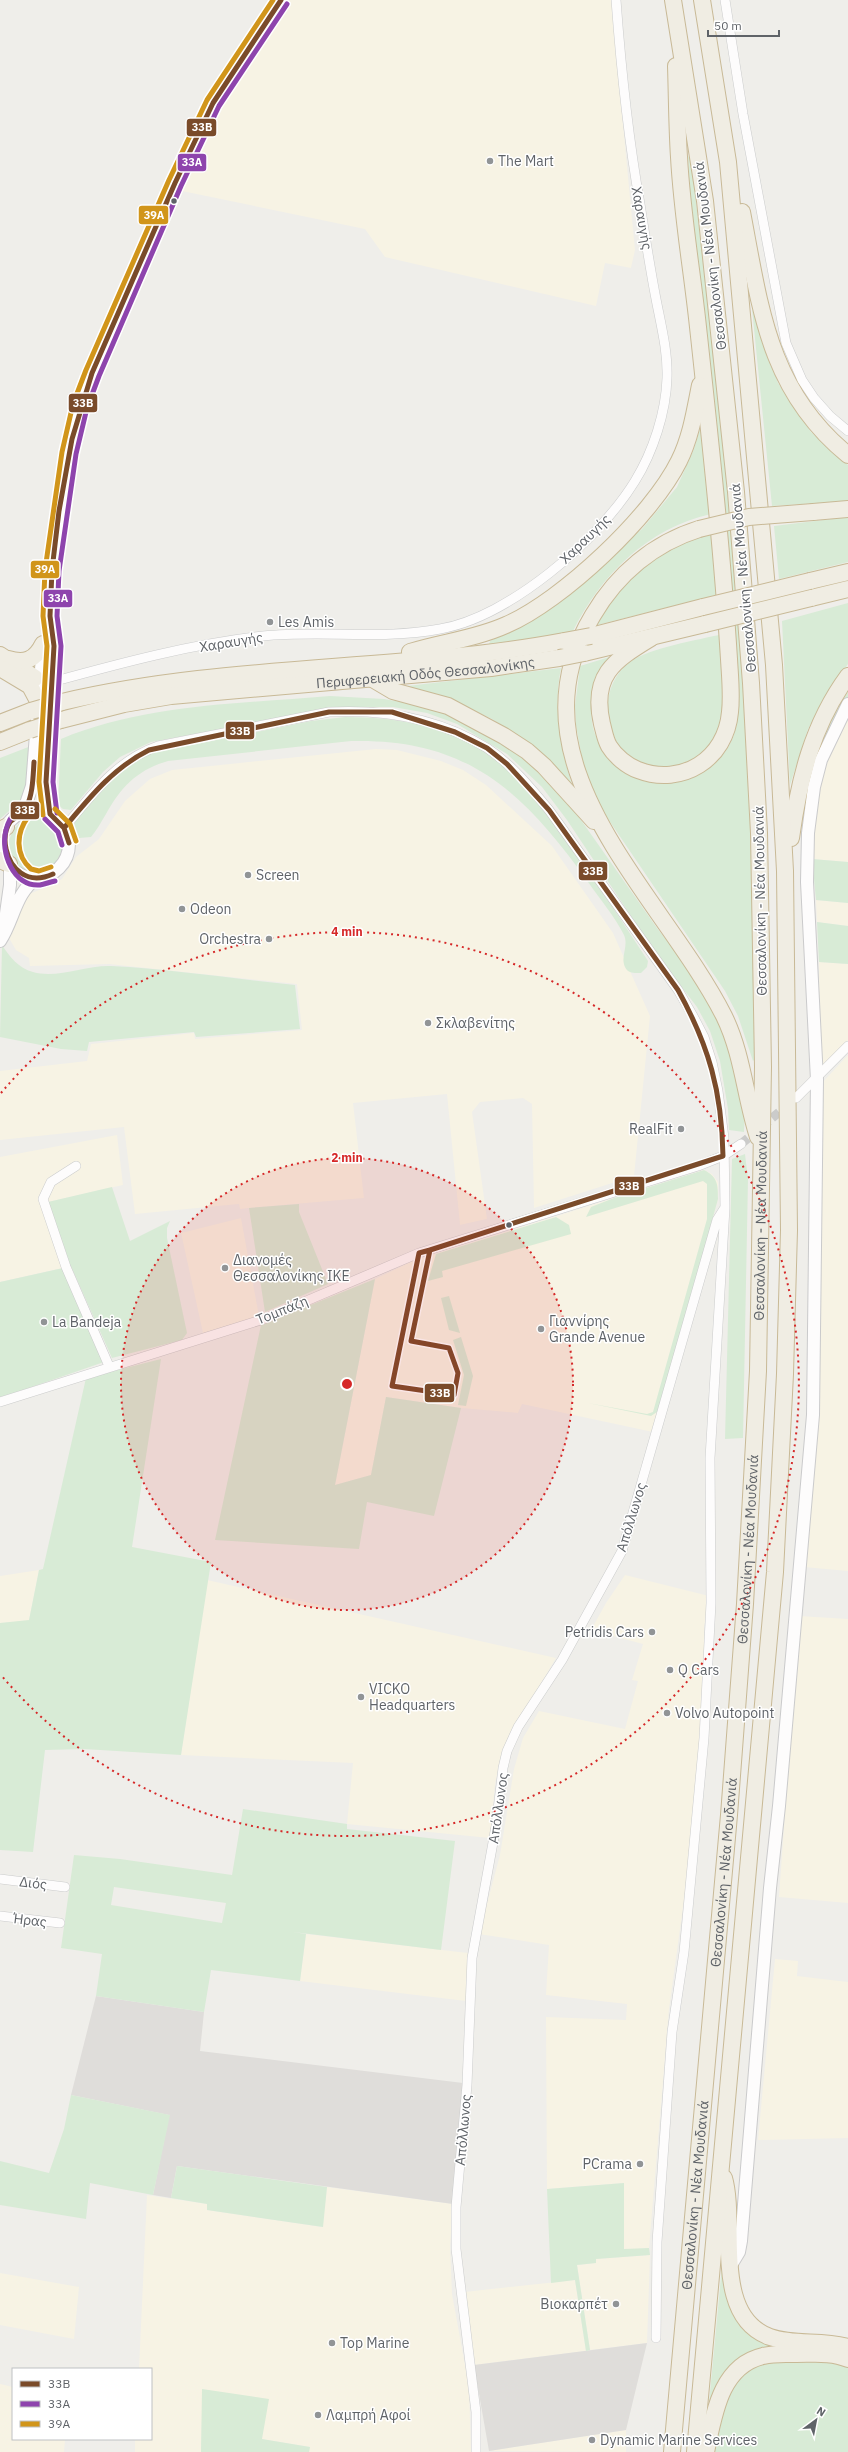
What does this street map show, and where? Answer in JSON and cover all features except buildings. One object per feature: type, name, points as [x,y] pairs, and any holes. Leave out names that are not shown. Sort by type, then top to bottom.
[{"type":"highway","name":"Θεσσαλονίκη - Νέα Μουδανιά","points":[[695,2452],[775,1572],[786,1374],[789,1230],[785,871],[774,664],[728,162],[702,0]]},
{"type":"highway","points":[[651,638],[624,654],[609,669],[602,681],[598,709],[609,745],[624,762],[648,774],[663,776],[678,774],[705,762],[715,753],[722,741],[730,712],[724,585],[703,368],[679,158],[674,5]]},
{"type":"highway","name":"Θεσσαλονίκη - Νέα Μουδανιά","points":[[672,2452],[729,1815],[745,1604],[758,1363],[762,1150],[760,833],[752,683],[726,389],[705,202],[674,5]]},
{"type":"highway","points":[[728,162],[736,182],[764,321],[780,370],[794,396],[812,420],[832,442],[848,455]]},
{"type":"highway","points":[[381,662],[422,648],[485,634],[523,617],[556,595],[609,548],[653,502],[680,460],[693,418],[703,368]]},
{"type":"highway","points":[[762,1150],[749,1110],[738,1051],[724,1016],[706,984],[602,829],[581,785],[568,740],[565,716],[566,691],[577,648],[598,606],[631,567],[665,543],[699,529],[750,517],[848,509]]},
{"type":"highway","name":"Περιφερειακή Οδός Θεσσαλονίκης","points":[[0,724],[34,706],[62,702],[138,686],[186,679],[509,650],[564,641],[590,636],[848,572]]},
{"type":"highway","name":"Περιφερειακή Οδός Θεσσαλονίκης","points":[[0,742],[60,720],[124,704],[171,696],[491,668],[559,658],[651,638],[848,589]]},
{"type":"highway","points":[[3,661],[29,660],[38,654],[43,644]]},
{"type":"highway","points":[[3,661],[39,682],[34,691],[34,706]]},
{"type":"highway","points":[[785,871],[799,787],[810,745],[831,702],[848,676]]},
{"type":"highway","points":[[371,678],[393,691],[448,706],[504,736],[527,751],[544,766],[576,804],[602,829]]},
{"type":"highway","points":[[720,2167],[728,2195],[727,2221],[730,2267],[732,2286],[739,2308],[754,2328],[761,2333],[795,2343],[834,2343],[848,2347]]},
{"type":"highway","points":[[706,2452],[724,2387],[733,2374],[746,2363],[764,2356],[780,2354],[831,2354],[848,2359]]},
{"type":"street","points":[[50,814],[46,782],[39,682],[43,644],[50,616],[55,539],[69,453],[80,406],[92,374],[175,183],[213,103],[281,0]]},
{"type":"street","name":"Χαραυγής","points":[[39,682],[171,652],[264,636],[424,631],[462,624],[489,613],[528,590],[600,526],[620,504],[646,462],[665,400],[667,379],[664,340],[635,178],[616,0]]},
{"type":"street","points":[[725,0],[743,114],[786,343],[802,380],[814,398],[830,416],[848,431]]},
{"type":"street","points":[[39,682],[54,646],[50,616]]},
{"type":"street","points":[[730,2267],[739,2252],[741,2241],[770,1888],[779,1806],[813,1415],[817,1080],[807,882],[808,834],[813,793],[821,760],[848,704]]},
{"type":"street","points":[[23,813],[32,786],[34,706]]},
{"type":"street","points":[[64,828],[114,770],[135,755],[158,746],[311,715],[358,710],[392,712],[455,732],[487,748],[528,785],[549,810],[678,990],[704,1037],[712,1062],[721,1109],[725,1208],[710,1458],[711,1604],[704,1738],[685,1944],[672,2032],[657,2242],[656,2338]]},
{"type":"street","points":[[3,937],[6,863],[2,842],[3,829],[13,818],[23,813],[36,810],[50,814],[64,828],[69,843],[64,863],[53,874],[37,878],[22,874],[6,863]]},
{"type":"street","points":[[3,937],[21,896],[37,878]]},
{"type":"street","points":[[796,1098],[817,1080],[848,1046]]},
{"type":"street","name":"Τομπάζη","points":[[0,1402],[109,1366],[264,1319],[419,1253],[629,1188],[723,1156],[741,1144]]},
{"type":"street","points":[[76,1166],[51,1182],[43,1199],[66,1267],[109,1366]]},
{"type":"street","name":"Απόλλωνος","points":[[476,2452],[476,2412],[456,2249],[456,2207],[467,2085],[472,1958],[496,1826],[503,1768],[507,1751],[518,1727],[562,1660],[622,1551],[717,1220],[725,1208]]},
{"type":"street","name":"Διός","points":[[0,1878],[65,1887]]},
{"type":"street","name":"Ήρας","points":[[0,1916],[60,1923]]},
{"type":"shaded area","points":[[290,0],[615,0],[620,93],[635,250],[631,268],[605,263],[596,306],[385,257],[365,229],[182,191],[224,105]]},
{"type":"shaded area","points":[[848,711],[848,862],[812,859],[812,839],[819,776]]},
{"type":"shaded area","points":[[376,749],[397,750],[441,761],[463,770],[486,785],[552,846],[613,933],[650,1016],[634,1176],[534,1208],[532,1104],[523,1098],[480,1102],[472,1112],[487,1219],[460,1225],[447,1094],[353,1103],[364,1198],[240,1209],[239,1204],[135,1214],[124,1127],[0,1140],[0,1071],[87,1061],[91,1044],[194,1033],[195,1039],[302,1030],[297,984],[109,964],[30,966],[29,958],[16,950],[9,938],[11,929],[27,895],[62,879],[76,857],[99,839],[125,801],[150,779],[172,770]]},
{"type":"shaded area","points":[[816,900],[848,903],[848,926],[817,922]]},
{"type":"shaded area","points":[[819,962],[848,964],[848,1041],[820,1070]]},
{"type":"shaded area","points":[[848,1055],[848,1571],[804,1567],[821,1084]]},
{"type":"shaded area","points":[[117,1135],[123,1185],[48,1202],[63,1268],[0,1282],[0,1157]]},
{"type":"shaded area","name":"Γιαννίρης Grande Avenue","points":[[704,1170],[712,1174],[718,1182],[718,1199],[653,1432],[522,1404],[518,1413],[461,1408],[386,1397],[371,1475],[335,1485],[375,1279],[413,1261]]},
{"type":"shaded area","points":[[241,1218],[259,1316],[203,1333],[181,1233]]},
{"type":"shaded area","points":[[39,1570],[29,1621],[0,1623],[0,1576]]},
{"type":"shaded area","points":[[625,1575],[709,1596],[704,1627],[705,1661],[696,1836],[686,1885],[669,2009],[649,2248],[624,2250],[624,2183],[547,2189],[546,2017],[626,2020],[627,2004],[546,1995],[549,1945],[479,1934],[500,1855],[514,1769],[523,1738],[539,1711],[625,1729],[638,1681],[632,1680],[643,1644],[591,1630],[606,1603]]},
{"type":"shaded area","name":"VICKO Headquarters","points":[[207,1580],[556,1658],[510,1736],[501,1755],[495,1784],[490,1838],[347,1824],[353,1763],[181,1755]]},
{"type":"shaded area","points":[[799,1616],[848,1619],[848,1903],[779,1897]]},
{"type":"shaded area","points":[[306,1934],[468,1953],[466,2001],[300,1981]]},
{"type":"shaded area","points":[[775,1959],[798,1961],[797,1976],[848,1982],[848,2138],[758,2140]]},
{"type":"shaded area","points":[[96,1996],[204,2012],[200,2051],[463,2083],[453,2204],[177,2166],[171,2198],[153,2195],[169,2115],[71,2095]]},
{"type":"shaded area","points":[[327,2187],[453,2204],[450,2246],[452,2294],[469,2387],[471,2452],[309,2452],[310,2447],[261,2439],[203,2389],[201,2452],[135,2452],[135,2440],[152,2440],[152,2368],[139,2368],[147,2195],[207,2204],[207,2210],[322,2227]]},
{"type":"shaded area","name":"Βιοκαρπέτ","points":[[650,2255],[647,2343],[590,2350],[577,2265],[596,2263],[596,2259]]},
{"type":"shaded area","points":[[0,2273],[79,2287],[74,2339],[0,2325]]},
{"type":"shaded area","points":[[575,2280],[586,2351],[474,2365],[464,2292]]},
{"type":"shaded area","points":[[647,2343],[626,2430],[489,2451],[474,2365]]},
{"type":"shaded area","points":[[0,2384],[12,2387],[12,2440],[65,2440],[64,2452],[0,2452]]},
{"type":"shaded area","name":"Dynamic Marine Services","points":[[626,2430],[626,2452],[489,2451]]},
{"type":"green space","points":[[688,156],[691,160],[705,281],[736,584],[749,799],[753,902],[757,1057],[753,1061],[738,1016],[725,991],[604,813],[584,771],[576,725],[575,706],[580,666],[616,655],[596,687],[591,716],[597,738],[608,756],[625,771],[645,780],[668,782],[690,778],[712,766],[719,759],[731,743],[736,728],[738,710],[737,686],[690,200]]},
{"type":"green space","points":[[752,309],[778,383],[811,432],[848,465],[848,501],[772,506]]},
{"type":"green space","points":[[701,425],[711,514],[688,521],[667,530],[647,542],[629,557],[612,573],[598,591],[584,610],[573,631],[559,635],[489,644],[490,641],[531,620],[642,529],[677,487],[694,449]]},
{"type":"green space","points":[[848,517],[848,562],[779,579],[774,526]]},
{"type":"green space","points":[[712,533],[717,595],[597,625],[619,593],[645,566],[659,555],[675,546]]},
{"type":"green space","points":[[848,603],[848,664],[830,689],[808,729],[790,785],[782,621]]},
{"type":"green space","points":[[723,634],[725,680],[724,707],[721,722],[715,736],[707,748],[697,758],[685,765],[672,768],[657,768],[642,764],[631,760],[624,755],[613,736],[608,713],[610,691],[614,680],[621,670],[638,657],[649,653],[674,645]]},
{"type":"green space","points":[[561,668],[558,698],[559,727],[564,756],[572,785],[521,738],[492,719],[459,703],[407,686]]},
{"type":"green space","points":[[848,692],[848,698],[821,750],[802,891],[802,839],[808,787],[814,762],[823,738],[834,714]]},
{"type":"green space","points":[[330,696],[384,699],[435,708],[492,734],[543,774],[569,803],[657,928],[701,985],[732,1047],[745,1110],[744,1132],[729,1130],[728,1109],[720,1061],[710,1031],[697,1007],[657,955],[567,820],[542,787],[507,754],[457,724],[427,713],[393,707],[342,707],[151,742],[120,757],[103,772],[71,810],[63,809],[58,805],[61,739],[93,727],[159,712],[193,707]]},
{"type":"green space","points":[[345,717],[394,720],[418,724],[462,739],[503,765],[522,782],[550,816],[648,961],[647,967],[641,973],[632,973],[626,969],[623,959],[626,943],[624,935],[616,922],[564,850],[541,822],[516,797],[490,777],[461,761],[429,749],[392,743],[351,741],[168,761],[147,769],[131,781],[112,804],[91,837],[79,838],[74,832],[73,829],[75,822],[100,789],[124,765],[152,753],[311,721]]},
{"type":"green space","points":[[31,746],[25,797],[0,819],[0,758]]},
{"type":"green space","points":[[37,817],[48,819],[57,825],[63,834],[65,845],[63,856],[57,865],[48,871],[37,873],[26,871],[17,865],[11,856],[9,845],[11,834],[17,825],[26,819]]},
{"type":"green space","points":[[812,859],[848,862],[848,903],[816,900]]},
{"type":"green space","points":[[817,922],[848,926],[848,964],[819,962]]},
{"type":"green space","points":[[2,945],[11,958],[23,968],[42,974],[62,973],[101,966],[134,967],[295,985],[300,1029],[196,1037],[194,1032],[89,1042],[87,1051],[61,1049],[0,1037]]},
{"type":"green space","points":[[745,1154],[748,1179],[743,1438],[725,1439],[732,1159]]},
{"type":"green space","points":[[704,1170],[715,1179],[718,1190],[718,1199],[660,1410],[651,1416],[588,1403],[647,1414],[653,1412],[707,1219],[707,1184],[703,1181],[586,1217],[591,1207],[614,1198]]},
{"type":"green space","points":[[112,1187],[130,1241],[170,1221],[167,1228],[167,1238],[187,1333],[182,1340],[112,1358],[69,1262],[48,1202]]},
{"type":"green space","points":[[299,1204],[299,1212],[328,1284],[265,1312],[249,1208]]},
{"type":"green space","points":[[556,1217],[569,1225],[571,1234],[442,1271],[443,1277],[428,1281],[436,1254]]},
{"type":"green space","name":"La Bandeja","points":[[63,1268],[104,1362],[0,1398],[0,1282]]},
{"type":"green space","points":[[375,1279],[335,1485],[371,1475],[386,1397],[461,1408],[434,1516],[367,1502],[359,1549],[215,1540],[261,1325]]},
{"type":"green space","points":[[449,1296],[460,1333],[449,1330],[441,1298]]},
{"type":"green space","points":[[461,1337],[473,1376],[466,1406],[458,1405],[464,1375],[453,1340]]},
{"type":"green space","points":[[161,1359],[132,1547],[211,1562],[181,1755],[84,1749],[45,1750],[33,1852],[0,1850],[0,1623],[29,1620],[39,1570],[43,1569],[86,1378]]},
{"type":"green space","points":[[243,1809],[347,1824],[347,1829],[455,1841],[441,1950],[293,1932],[306,1934],[300,1981],[211,1970],[204,2012],[96,1996],[102,1954],[61,1948],[74,1855],[120,1859],[232,1875]],"holes":[[[114,1887],[226,1903],[222,1923],[111,1905]]]},
{"type":"green space","points":[[71,2095],[170,2115],[153,2195],[90,2183],[86,2219],[0,2205],[0,2161],[49,2173],[64,2129]]},
{"type":"green space","points":[[177,2166],[327,2187],[323,2227],[207,2210],[207,2204],[171,2198]]},
{"type":"green space","points":[[624,2183],[624,2249],[649,2248],[650,2255],[596,2259],[596,2263],[577,2265],[590,2350],[586,2351],[575,2280],[551,2283],[547,2189]]},
{"type":"green space","points":[[724,2245],[730,2301],[784,2346],[753,2356],[707,2424]]},
{"type":"green space","points":[[780,2358],[848,2363],[848,2452],[710,2452],[734,2382],[757,2365]]},
{"type":"green space","points":[[202,2389],[269,2399],[262,2439],[310,2447],[309,2452],[201,2452]]},
{"type":"tunnel","points":[[741,1144],[789,1104]]},
{"type":"transit line","name":"39Α","points":[[43,815],[39,782],[47,646],[43,616],[45,570],[62,452],[73,404],[86,370],[169,180],[207,100],[273,0]]},
{"type":"transit line","name":"33Β","points":[[69,843],[64,828],[50,814],[46,782],[54,646],[50,616],[52,570],[59,511],[72,439],[92,373],[175,183],[213,103],[281,0]]},
{"type":"transit line","name":"33A","points":[[57,813],[53,782],[61,646],[57,616],[59,571],[76,454],[87,408],[99,376],[181,186],[219,106],[287,4]]},
{"type":"transit line","name":"33Β","points":[[64,828],[93,794],[113,774],[124,765],[149,750],[329,712],[392,712],[455,732],[487,748],[507,764],[549,810],[678,990],[689,1011],[706,1050],[712,1070],[720,1111],[723,1156],[430,1250]]},
{"type":"transit line","name":"33Β","points":[[34,762],[30,797],[25,810],[10,822],[7,828],[5,835],[6,849],[12,863],[21,873],[33,878],[45,877],[53,874]]},
{"type":"transit line","name":"33A","points":[[18,809],[9,821],[6,830],[5,848],[7,858],[11,866],[22,880],[31,884],[40,885],[55,881]]},
{"type":"transit line","name":"39Α","points":[[55,809],[70,824],[76,841]]},
{"type":"transit line","name":"39Α","points":[[28,817],[19,837],[22,857],[31,869],[39,871],[51,867]]},
{"type":"transit line","name":"33A","points":[[45,819],[58,832],[62,845]]},
{"type":"transit line","name":"33Β","points":[[430,1250],[411,1341],[449,1348],[458,1373],[454,1395],[392,1386],[419,1253],[430,1250]]},
{"type":"place","name":"The Mart","points":[[490,161]]},
{"type":"place","name":"Les Amis","points":[[270,622]]},
{"type":"place","name":"Screen","points":[[248,875]]},
{"type":"place","name":"Odeon","points":[[182,909]]},
{"type":"place","name":"Orchestra","points":[[269,939]]},
{"type":"place","name":"Σκλαβενίτης","points":[[428,1023]]},
{"type":"place","name":"RealFit","points":[[681,1129]]},
{"type":"place","name":"Διανομές Θεσσαλονίκης ΙΚΕ","points":[[225,1268]]},
{"type":"place","name":"La Bandeja","points":[[44,1322]]},
{"type":"place","name":"Γιαννίρης Grande Avenue","points":[[541,1329]]},
{"type":"place","name":"Petridis Cars","points":[[652,1632]]},
{"type":"place","name":"Q Cars","points":[[670,1670]]},
{"type":"place","name":"VICKO Headquarters","points":[[361,1697]]},
{"type":"place","name":"Volvo Autopoint","points":[[667,1713]]},
{"type":"place","name":"PCrama","points":[[640,2164]]},
{"type":"place","name":"Βιοκαρπέτ","points":[[616,2304]]},
{"type":"place","name":"Top Marine","points":[[332,2343]]},
{"type":"place","name":"Λαμπρή Αφοί","points":[[318,2415]]},
{"type":"place","name":"Dynamic Marine Services","points":[[592,2440]]}]
